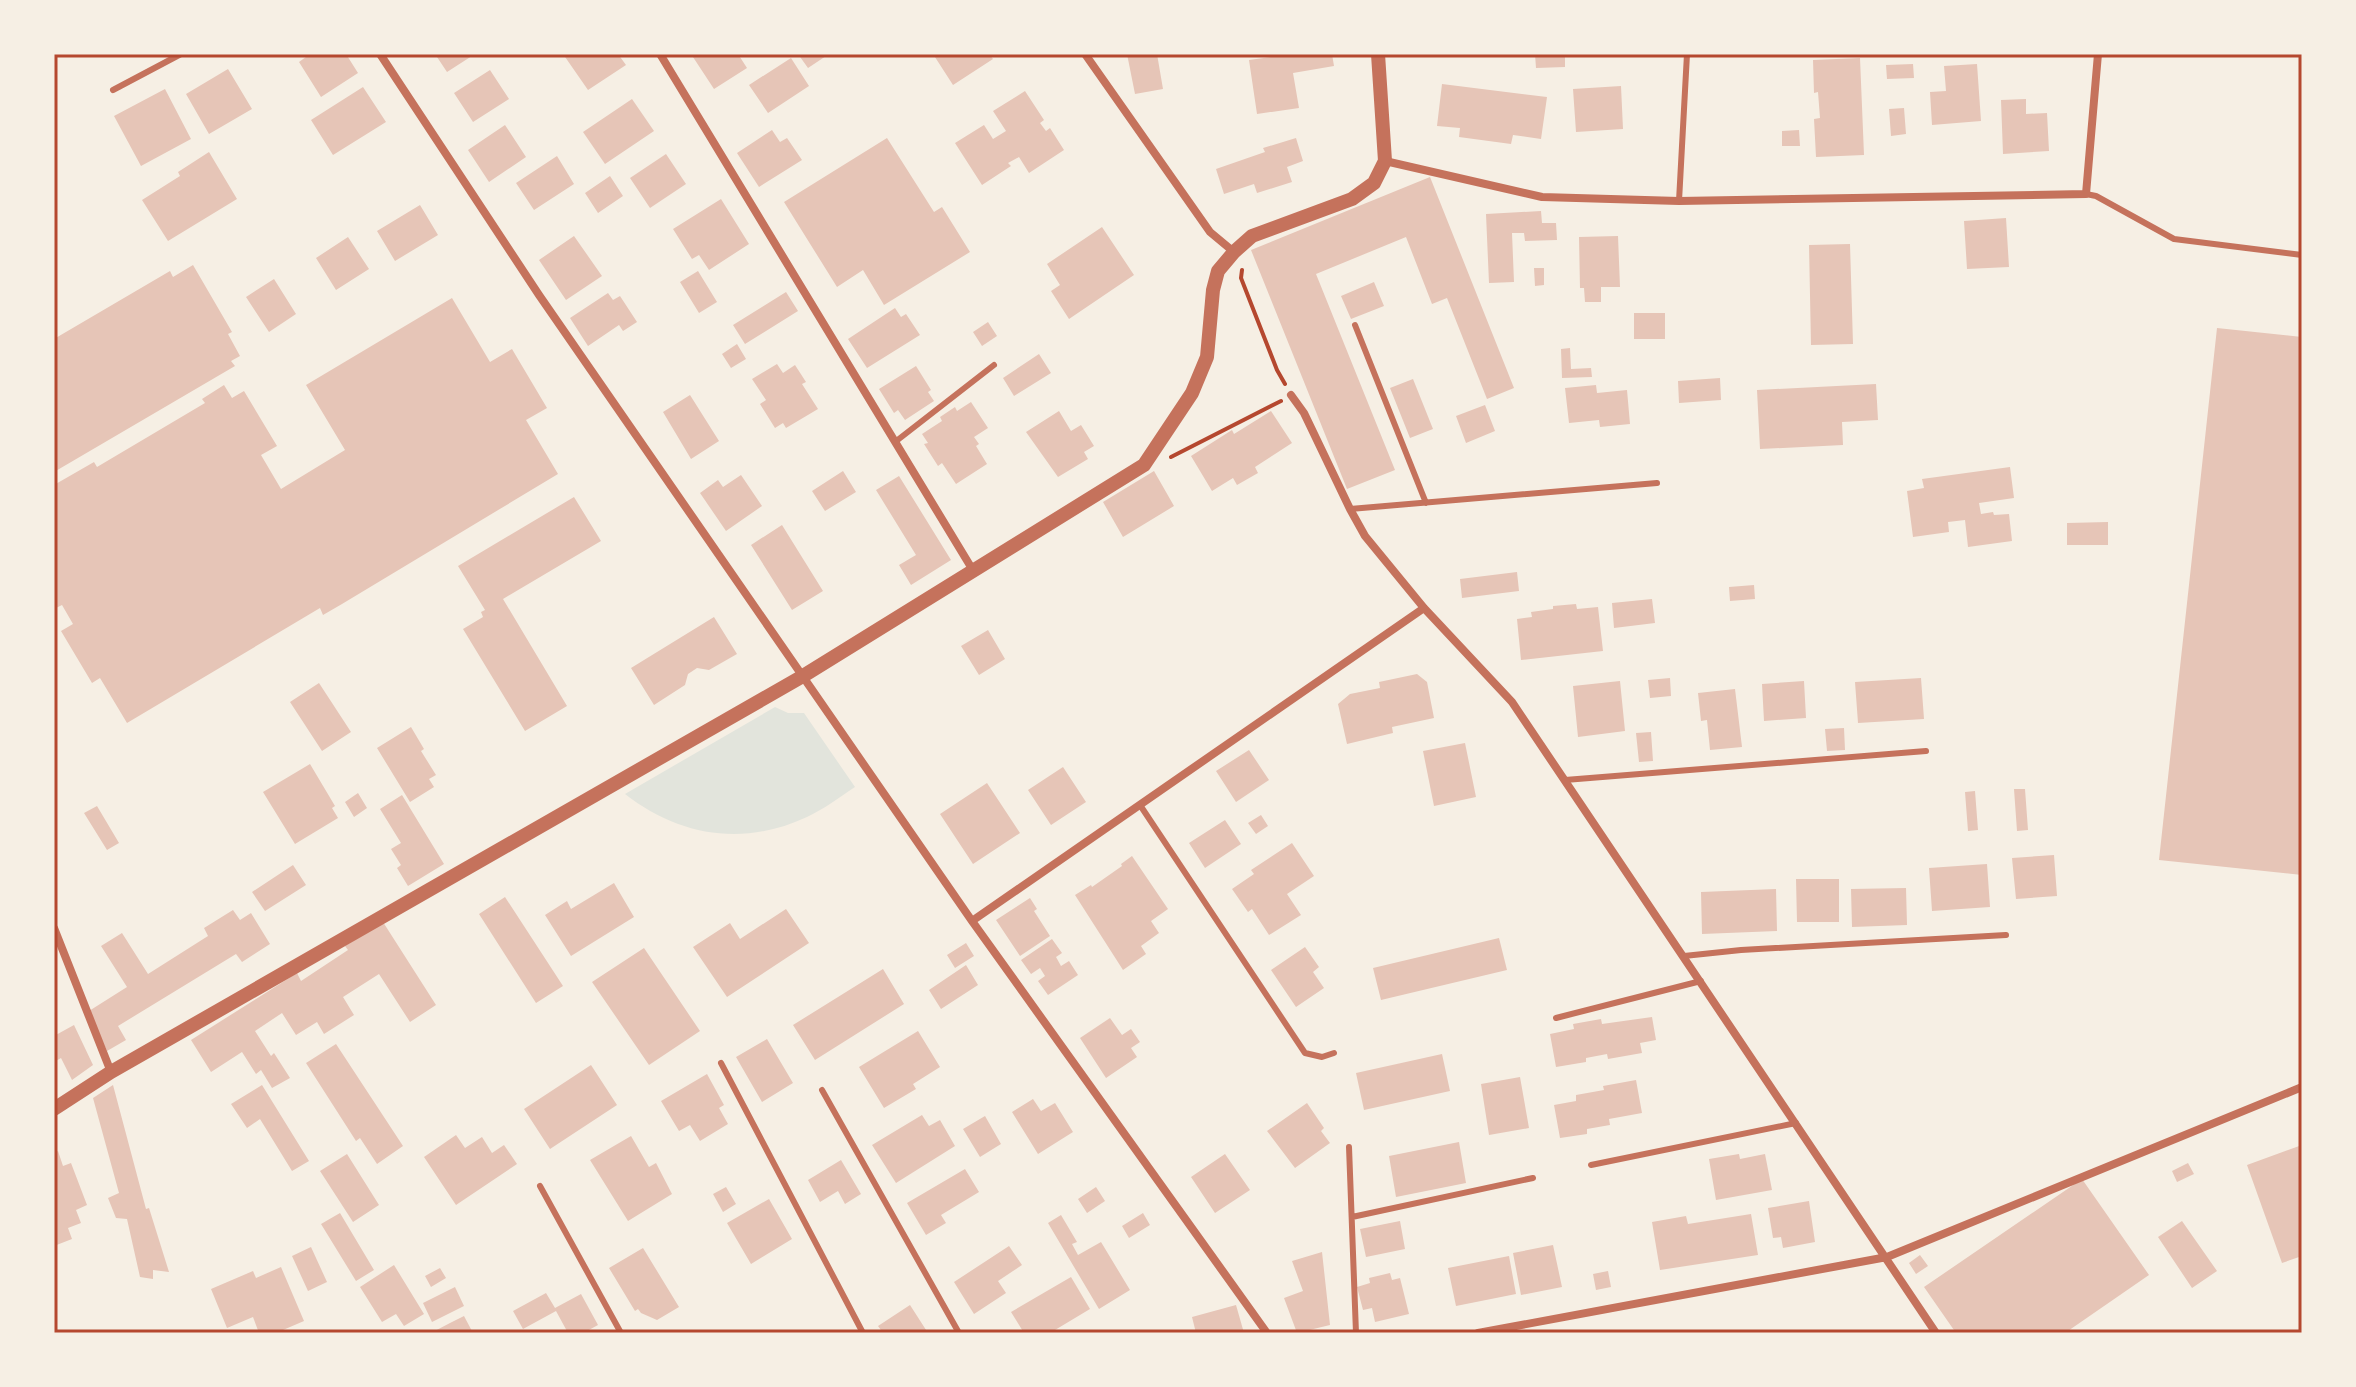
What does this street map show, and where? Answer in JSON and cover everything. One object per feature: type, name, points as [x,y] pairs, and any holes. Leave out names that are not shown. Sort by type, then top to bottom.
[{"type":"street","points":[[380,54],[539,295],[972,921],[1267,1333]]},
{"type":"street","points":[[660,54],[974,572]]},
{"type":"street","points":[[1085,54],[1210,232],[1238,256]]},
{"type":"street","points":[[54,1109],[111,1072],[803,676],[1144,465],[1192,393],[1207,357],[1213,290],[1218,271],[1238,256],[1252,236],[1352,199],[1374,183],[1385,161],[1378,54]]},
{"type":"street","points":[[1385,161],[1542,197],[1679,201],[2086,194],[2098,54]]},
{"type":"street","points":[[1291,395],[1304,413],[1365,536],[1424,608],[1512,702],[1936,1333]]},
{"type":"street","points":[[972,921],[1424,608]]},
{"type":"street","points":[[54,928],[111,1072]]},
{"type":"street","points":[[1478,1333],[1887,1257],[2302,1087]]},
{"type":"lane","points":[[113,90],[181,54]]},
{"type":"lane","points":[[1679,201],[1687,54]]},
{"type":"lane","points":[[2086,194],[2096,196],[2174,239],[2302,255]]},
{"type":"lane","points":[[1355,325],[1426,503]]},
{"type":"lane","points":[[895,442],[994,365]]},
{"type":"lane","points":[[1350,509],[1657,483]]},
{"type":"lane","points":[[1565,780],[1926,751]]},
{"type":"lane","points":[[1140,805],[1305,1053],[1322,1057],[1334,1053]]},
{"type":"lane","points":[[1684,956],[2006,935]]},
{"type":"lane","points":[[1556,1018],[1701,981]]},
{"type":"lane","points":[[721,1063],[863,1333]]},
{"type":"lane","points":[[822,1090],[959,1333]]},
{"type":"lane","points":[[1591,1165],[1796,1123]]},
{"type":"lane","points":[[1349,1147],[1356,1333]]},
{"type":"lane","points":[[1352,1217],[1533,1178]]},
{"type":"lane","points":[[540,1186],[621,1333]]},
{"type":"path","points":[[1165,460],[1291,395],[1277,370],[1241,278],[1238,256]]},
{"type":"shaded area","points":[[775,707],[788,713],[804,713],[855,787],[807,817],[759,832],[736,834],[689,828],[667,820],[625,794]]},
{"type":"building","points":[[310,54],[346,54],[358,73],[321,97],[299,62]]},
{"type":"building","points":[[435,54],[475,54],[447,72]]},
{"type":"building","points":[[563,54],[618,54],[626,65],[588,90]]},
{"type":"building","points":[[691,54],[738,54],[747,68],[714,89]]},
{"type":"building","points":[[798,54],[829,54],[808,68]]},
{"type":"building","points":[[933,54],[989,54],[993,59],[953,85]]},
{"type":"building","points":[[1127,54],[1157,54],[1163,89],[1135,94]]},
{"type":"building","points":[[1271,54],[1332,54],[1334,66],[1293,73],[1299,108],[1257,114],[1249,60],[1271,57]]},
{"type":"building","points":[[1535,54],[1565,54],[1565,67],[1536,68]]},
{"type":"building","points":[[791,58],[809,86],[768,113],[749,85]]},
{"type":"building","points":[[1860,58],[1864,155],[1816,157],[1814,119],[1820,118],[1818,92],[1814,93],[1813,60]]},
{"type":"building","points":[[1913,64],[1914,78],[1887,79],[1886,65]]},
{"type":"building","points":[[1977,64],[1981,121],[1932,125],[1930,92],[1946,91],[1944,66]]},
{"type":"building","points":[[228,69],[252,109],[209,134],[186,94]]},
{"type":"building","points":[[490,70],[509,99],[473,122],[454,93]]},
{"type":"building","points":[[1442,84],[1547,97],[1541,139],[1513,135],[1511,144],[1459,137],[1460,128],[1437,126]]},
{"type":"building","points":[[1621,86],[1623,129],[1576,132],[1573,89]]},
{"type":"building","points":[[363,87],[386,122],[333,155],[311,120]]},
{"type":"building","points":[[165,89],[191,139],[141,166],[114,116]]},
{"type":"building","points":[[1025,91],[1044,120],[1040,123],[1046,131],[1050,128],[1064,150],[1029,173],[1019,157],[982,185],[955,143],[984,125],[993,139],[1006,131],[993,111]]},
{"type":"building","points":[[632,99],[654,131],[605,164],[583,132]]},
{"type":"building","points":[[2026,99],[2026,114],[2047,113],[2049,151],[2003,154],[2001,100]]},
{"type":"building","points":[[1904,108],[1906,134],[1891,136],[1889,109]]},
{"type":"building","points":[[505,125],[526,157],[489,182],[468,150]]},
{"type":"building","points":[[772,130],[780,142],[787,138],[802,160],[759,187],[737,153]]},
{"type":"building","points":[[1799,130],[1800,146],[1782,146],[1782,131]]},
{"type":"building","points":[[887,138],[934,212],[942,207],[970,252],[884,305],[863,270],[837,287],[784,202]]},
{"type":"building","points":[[1296,138],[1303,161],[1287,167],[1292,182],[1257,193],[1254,184],[1224,194],[1216,169],[1265,152],[1263,148]]},
{"type":"building","points":[[209,152],[237,199],[168,241],[142,200],[180,176],[178,172]]},
{"type":"building","points":[[666,154],[686,184],[650,208],[630,178]]},
{"type":"building","points":[[557,156],[574,184],[534,210],[516,183]]},
{"type":"building","points":[[610,176],[623,196],[598,213],[585,193]]},
{"type":"building","points":[[1430,177],[1514,388],[1487,399],[1447,298],[1432,304],[1406,237],[1316,274],[1395,470],[1347,489],[1251,250]]},
{"type":"building","points":[[721,199],[749,244],[709,270],[699,255],[692,259],[673,229]]},
{"type":"building","points":[[420,205],[438,235],[395,261],[377,231]]},
{"type":"building","points":[[1541,211],[1542,223],[1556,223],[1557,240],[1525,241],[1524,233],[1512,233],[1514,282],[1489,283],[1486,214]]},
{"type":"building","points":[[2006,218],[2009,267],[1967,269],[1964,221]]},
{"type":"building","points":[[1102,227],[1134,275],[1069,319],[1051,291],[1060,285],[1047,264]]},
{"type":"building","points":[[574,236],[602,276],[566,300],[539,260]]},
{"type":"building","points":[[1618,236],[1620,287],[1601,287],[1601,302],[1585,302],[1584,288],[1580,288],[1579,237]]},
{"type":"building","points":[[348,237],[369,269],[336,290],[316,258]]},
{"type":"building","points":[[1850,244],[1853,344],[1811,345],[1809,245]]},
{"type":"building","points":[[193,265],[232,332],[228,334],[240,356],[231,361],[235,366],[54,472],[54,339],[170,271],[173,277]]},
{"type":"building","points":[[1534,268],[1544,268],[1544,285],[1535,286]]},
{"type":"building","points":[[698,271],[717,302],[699,313],[680,282]]},
{"type":"building","points":[[274,279],[296,314],[269,332],[246,297]]},
{"type":"building","points":[[1374,282],[1384,306],[1351,319],[1341,296]]},
{"type":"building","points":[[786,292],[798,311],[745,344],[733,325]]},
{"type":"building","points":[[608,293],[613,300],[620,296],[637,322],[623,331],[619,325],[588,346],[570,318]]},
{"type":"building","points":[[452,298],[490,362],[512,349],[547,408],[526,420],[558,474],[323,615],[320,608],[127,723],[100,678],[92,683],[61,631],[73,624],[62,605],[54,609],[54,485],[94,462],[97,467],[205,403],[202,399],[224,385],[232,398],[244,391],[277,446],[261,455],[281,489],[345,450],[306,385]]},
{"type":"building","points":[[895,308],[901,317],[906,314],[920,335],[867,368],[848,339]]},
{"type":"building","points":[[1634,313],[1665,313],[1665,339],[1634,339]]},
{"type":"building","points":[[988,322],[997,336],[982,346],[973,332]]},
{"type":"building","points":[[2217,328],[2302,337],[2302,875],[2159,860]]},
{"type":"building","points":[[737,344],[746,359],[731,368],[722,354]]},
{"type":"building","points":[[1570,348],[1571,369],[1591,368],[1592,377],[1562,378],[1561,349]]},
{"type":"building","points":[[1039,354],[1051,373],[1014,396],[1003,378]]},
{"type":"building","points":[[777,364],[783,373],[795,365],[806,382],[802,384],[818,409],[786,428],[783,423],[775,428],[760,404],[766,400],[752,379]]},
{"type":"building","points":[[916,366],[934,401],[905,420],[898,410],[894,413],[879,389]]},
{"type":"building","points":[[1720,378],[1721,400],[1679,403],[1678,381]]},
{"type":"building","points":[[1413,379],[1433,429],[1410,438],[1390,388]]},
{"type":"building","points":[[1876,384],[1878,420],[1842,422],[1843,445],[1760,449],[1757,390]]},
{"type":"building","points":[[1596,385],[1597,393],[1627,390],[1630,424],[1600,427],[1599,420],[1569,423],[1565,388]]},
{"type":"building","points":[[690,395],[719,441],[691,459],[663,412]]},
{"type":"building","points":[[971,402],[988,428],[974,437],[987,464],[956,484],[942,463],[938,466],[924,444],[928,443],[922,434],[942,421],[940,417],[955,407],[957,411]]},
{"type":"building","points":[[1485,405],[1495,431],[1466,443],[1456,416]]},
{"type":"building","points":[[1059,411],[1071,431],[1081,425],[1094,446],[1084,452],[1088,459],[1058,477],[1026,432]]},
{"type":"building","points":[[1271,411],[1292,443],[1255,467],[1258,473],[1237,485],[1233,478],[1212,491],[1191,456],[1232,430],[1234,434]]},
{"type":"building","points":[[2010,467],[2014,498],[1979,503],[1981,514],[2009,514],[2012,541],[1968,547],[1965,520],[1948,522],[1949,532],[1913,537],[1907,491],[1924,488],[1922,479]]},
{"type":"building","points":[[843,471],[856,492],[825,511],[812,491]]},
{"type":"building","points":[[1154,471],[1174,506],[1123,537],[1103,502]]},
{"type":"building","points":[[741,475],[762,506],[726,531],[700,493],[718,480],[723,487]]},
{"type":"building","points":[[899,476],[951,560],[911,585],[899,565],[916,555],[876,490]]},
{"type":"building","points":[[574,497],[601,541],[503,599],[567,706],[525,731],[463,629],[483,617],[481,612],[485,610],[458,566]]},
{"type":"building","points":[[2108,522],[2108,545],[2067,545],[2067,523]]},
{"type":"building","points":[[782,525],[823,591],[792,610],[751,545]]},
{"type":"building","points":[[1517,572],[1519,591],[1462,598],[1460,579]]},
{"type":"building","points":[[1754,585],[1755,599],[1730,601],[1729,587]]},
{"type":"building","points":[[1652,599],[1655,623],[1614,628],[1612,603]]},
{"type":"building","points":[[1576,604],[1577,609],[1598,607],[1603,651],[1521,660],[1517,619],[1532,617],[1531,612],[1553,609],[1553,606]]},
{"type":"building","points":[[714,617],[737,654],[709,670],[697,668],[688,674],[685,685],[654,705],[631,668]]},
{"type":"building","points":[[988,630],[1005,659],[979,675],[961,646]]},
{"type":"building","points":[[1417,674],[1427,682],[1434,718],[1392,727],[1393,733],[1347,744],[1338,704],[1350,694],[1380,688],[1379,682]]},
{"type":"building","points":[[1670,678],[1671,696],[1650,698],[1648,680]]},
{"type":"building","points":[[1921,678],[1924,719],[1858,723],[1855,682]]},
{"type":"building","points":[[1620,681],[1625,731],[1578,737],[1573,686]]},
{"type":"building","points":[[1804,681],[1806,718],[1764,721],[1762,684]]},
{"type":"building","points":[[319,683],[351,732],[322,751],[290,702]]},
{"type":"building","points":[[1735,689],[1742,747],[1710,750],[1707,720],[1701,721],[1698,693]]},
{"type":"building","points":[[411,727],[436,775],[429,779],[434,787],[410,802],[377,748]]},
{"type":"building","points":[[1844,728],[1845,750],[1827,751],[1825,729]]},
{"type":"building","points":[[1651,732],[1653,761],[1639,762],[1636,733]]},
{"type":"building","points":[[1465,743],[1476,797],[1434,806],[1423,751]]},
{"type":"building","points":[[1249,750],[1269,780],[1236,802],[1216,771]]},
{"type":"building","points":[[310,764],[335,806],[332,808],[338,818],[295,844],[263,792]]},
{"type":"building","points":[[1063,767],[1086,802],[1051,825],[1028,790]]},
{"type":"building","points":[[987,783],[1020,833],[973,864],[940,814]]},
{"type":"building","points":[[2014,789],[2025,789],[2028,830],[2017,831]]},
{"type":"building","points":[[1975,791],[1978,830],[1968,831],[1965,792]]},
{"type":"building","points":[[358,793],[367,808],[354,817],[345,802]]},
{"type":"building","points":[[402,795],[444,864],[408,886],[397,868],[401,865],[391,849],[401,843],[380,809]]},
{"type":"building","points":[[97,806],[119,843],[107,850],[84,813]]},
{"type":"building","points":[[1261,815],[1268,826],[1256,834],[1248,823]]},
{"type":"building","points":[[1225,820],[1241,844],[1205,868],[1189,843]]},
{"type":"building","points":[[1292,843],[1314,876],[1287,894],[1301,915],[1269,935],[1252,909],[1248,912],[1232,889],[1254,874],[1251,870]]},
{"type":"building","points":[[2054,855],[2057,896],[2016,899],[2012,858]]},
{"type":"building","points":[[1132,856],[1168,909],[1151,921],[1159,933],[1141,946],[1146,954],[1123,970],[1075,895],[1092,887]]},
{"type":"building","points":[[1987,864],[1990,907],[1932,911],[1929,868]]},
{"type":"building","points":[[293,865],[306,885],[265,911],[252,892]]},
{"type":"building","points":[[1796,879],[1839,879],[1839,922],[1797,922]]},
{"type":"building","points":[[614,883],[634,917],[571,956],[545,915],[567,901],[571,909]]},
{"type":"building","points":[[1906,888],[1907,925],[1852,927],[1851,889]]},
{"type":"building","points":[[1776,889],[1777,931],[1702,934],[1701,892]]},
{"type":"building","points":[[505,897],[563,986],[536,1003],[479,914]]},
{"type":"building","points":[[1030,898],[1037,909],[1034,911],[1050,936],[1020,956],[996,920]]},
{"type":"building","points":[[786,909],[809,943],[727,997],[693,947],[730,923],[740,939]]},
{"type":"building","points":[[233,910],[240,920],[251,913],[270,944],[242,962],[236,954],[118,1026],[126,1040],[107,1051],[89,1011],[127,987],[101,946],[122,933],[148,974],[208,936],[204,928]]},
{"type":"building","points":[[383,922],[436,1005],[410,1022],[379,974],[343,997],[354,1015],[324,1034],[317,1022],[296,1035],[282,1013],[255,1031],[290,1078],[272,1088],[261,1070],[256,1074],[242,1052],[211,1072],[191,1040],[297,973],[301,981],[348,950],[345,946]]},
{"type":"building","points":[[1499,938],[1507,970],[1381,1000],[1373,968]]},
{"type":"building","points":[[1052,939],[1062,953],[1056,957],[1061,966],[1069,961],[1078,975],[1048,995],[1038,981],[1045,976],[1040,968],[1031,974],[1021,960]]},
{"type":"building","points":[[966,943],[974,956],[955,968],[947,955]]},
{"type":"building","points":[[1305,947],[1319,967],[1313,972],[1324,988],[1296,1007],[1271,970]]},
{"type":"building","points":[[644,948],[700,1031],[649,1065],[592,982]]},
{"type":"building","points":[[966,965],[978,985],[941,1009],[929,990]]},
{"type":"building","points":[[883,969],[904,1004],[815,1060],[793,1025]]},
{"type":"building","points":[[1652,1017],[1656,1040],[1640,1043],[1642,1053],[1608,1059],[1607,1054],[1586,1058],[1586,1062],[1556,1067],[1550,1034],[1574,1029],[1573,1024],[1601,1019],[1602,1024]]},
{"type":"building","points":[[1110,1018],[1122,1035],[1131,1029],[1140,1042],[1131,1048],[1137,1057],[1106,1078],[1080,1038]]},
{"type":"building","points":[[74,1025],[93,1065],[72,1080],[61,1058],[54,1062],[54,1036]]},
{"type":"building","points":[[918,1031],[940,1067],[913,1084],[916,1089],[884,1108],[859,1067]]},
{"type":"building","points":[[767,1039],[793,1083],[762,1102],[736,1057]]},
{"type":"building","points":[[336,1044],[403,1146],[377,1164],[360,1138],[356,1141],[306,1063]]},
{"type":"building","points":[[1442,1054],[1450,1091],[1364,1110],[1356,1073]]},
{"type":"building","points":[[591,1065],[617,1105],[550,1149],[524,1109]]},
{"type":"building","points":[[707,1074],[724,1105],[719,1108],[728,1124],[700,1141],[690,1125],[679,1131],[661,1101]]},
{"type":"building","points":[[1520,1077],[1529,1128],[1489,1135],[1481,1084]]},
{"type":"building","points":[[1636,1080],[1642,1113],[1609,1119],[1610,1125],[1587,1129],[1587,1134],[1560,1138],[1554,1105],[1576,1101],[1576,1095],[1604,1090],[1603,1086]]},
{"type":"building","points":[[113,1085],[146,1209],[149,1208],[169,1272],[153,1270],[153,1279],[140,1277],[127,1219],[116,1218],[108,1198],[119,1193],[93,1098]]},
{"type":"building","points":[[262,1085],[309,1161],[292,1171],[260,1119],[247,1128],[231,1104]]},
{"type":"building","points":[[1033,1099],[1041,1111],[1055,1103],[1073,1132],[1038,1154],[1012,1112]]},
{"type":"building","points":[[1307,1103],[1330,1143],[1295,1168],[1267,1131]]},
{"type":"building","points":[[922,1115],[929,1126],[940,1120],[955,1146],[896,1183],[872,1145]]},
{"type":"building","points":[[985,1116],[1001,1144],[980,1157],[963,1129]]},
{"type":"building","points":[[456,1135],[465,1148],[482,1137],[492,1153],[504,1145],[517,1164],[456,1205],[424,1157]]},
{"type":"building","points":[[631,1136],[649,1167],[656,1163],[672,1194],[628,1221],[590,1160]]},
{"type":"building","points":[[1459,1142],[1466,1183],[1396,1197],[1389,1156]]},
{"type":"building","points":[[2302,1145],[2302,1256],[2282,1263],[2247,1165]]},
{"type":"building","points":[[58,1151],[63,1166],[71,1163],[87,1205],[76,1210],[81,1223],[68,1228],[72,1239],[54,1246],[54,1153]]},
{"type":"building","points":[[347,1154],[379,1205],[353,1222],[320,1171]]},
{"type":"building","points":[[1225,1154],[1250,1190],[1215,1213],[1191,1177]]},
{"type":"building","points":[[1739,1154],[1740,1159],[1765,1154],[1772,1190],[1716,1200],[1709,1159]]},
{"type":"building","points":[[841,1160],[861,1194],[845,1204],[838,1191],[820,1202],[808,1180]]},
{"type":"building","points":[[2188,1163],[2194,1174],[2177,1182],[2172,1171]]},
{"type":"building","points":[[965,1169],[979,1192],[941,1215],[946,1223],[926,1235],[907,1203]]},
{"type":"building","points":[[2082,1179],[2149,1275],[2065,1333],[1956,1333],[1924,1287]]},
{"type":"building","points":[[726,1187],[736,1204],[723,1212],[713,1194]]},
{"type":"building","points":[[1096,1187],[1105,1201],[1087,1213],[1078,1199]]},
{"type":"building","points":[[769,1199],[792,1239],[751,1264],[727,1223]]},
{"type":"building","points":[[1809,1201],[1815,1242],[1783,1248],[1781,1237],[1773,1238],[1768,1208]]},
{"type":"building","points":[[340,1213],[374,1270],[356,1281],[321,1224]]},
{"type":"building","points":[[1143,1213],[1150,1225],[1129,1238],[1122,1226]]},
{"type":"building","points":[[1751,1214],[1758,1255],[1660,1270],[1652,1222],[1686,1216],[1688,1224]]},
{"type":"building","points":[[1061,1215],[1077,1242],[1072,1244],[1078,1255],[1101,1242],[1130,1290],[1099,1309],[1048,1223]]},
{"type":"building","points":[[1400,1221],[1405,1249],[1366,1257],[1360,1229]]},
{"type":"building","points":[[2182,1221],[2217,1271],[2192,1288],[2158,1237]]},
{"type":"building","points":[[1553,1245],[1562,1287],[1521,1295],[1513,1253]]},
{"type":"building","points":[[1009,1246],[1022,1265],[998,1281],[1006,1293],[974,1314],[954,1282]]},
{"type":"building","points":[[311,1247],[327,1282],[308,1291],[292,1256]]},
{"type":"building","points":[[643,1248],[679,1307],[657,1320],[638,1309],[635,1311],[609,1268]]},
{"type":"building","points":[[1322,1252],[1330,1325],[1297,1333],[1284,1298],[1303,1291],[1292,1261]]},
{"type":"building","points":[[1920,1255],[1928,1266],[1916,1274],[1909,1263]]},
{"type":"building","points":[[1509,1256],[1516,1294],[1456,1306],[1448,1268]]},
{"type":"building","points":[[394,1265],[424,1314],[404,1326],[396,1314],[382,1322],[360,1287]]},
{"type":"building","points":[[281,1267],[304,1321],[276,1333],[259,1333],[253,1317],[227,1328],[211,1289],[253,1271],[256,1278]]},
{"type":"building","points":[[440,1268],[446,1278],[431,1287],[425,1276]]},
{"type":"building","points":[[1608,1271],[1611,1287],[1596,1290],[1593,1274]]},
{"type":"building","points":[[1390,1273],[1392,1280],[1400,1278],[1409,1314],[1375,1322],[1372,1308],[1363,1310],[1357,1287],[1370,1283],[1369,1278]]},
{"type":"building","points":[[1071,1277],[1090,1309],[1050,1333],[1024,1333],[1011,1312]]},
{"type":"building","points":[[455,1287],[464,1306],[432,1322],[423,1303]]},
{"type":"building","points":[[546,1293],[555,1308],[581,1294],[598,1325],[588,1333],[568,1333],[556,1311],[523,1329],[513,1311]]},
{"type":"building","points":[[910,1305],[928,1333],[883,1333],[878,1326]]},
{"type":"building","points":[[1236,1305],[1244,1333],[1196,1333],[1192,1317]]},
{"type":"building","points":[[464,1316],[473,1333],[431,1333],[450,1323]]}]
